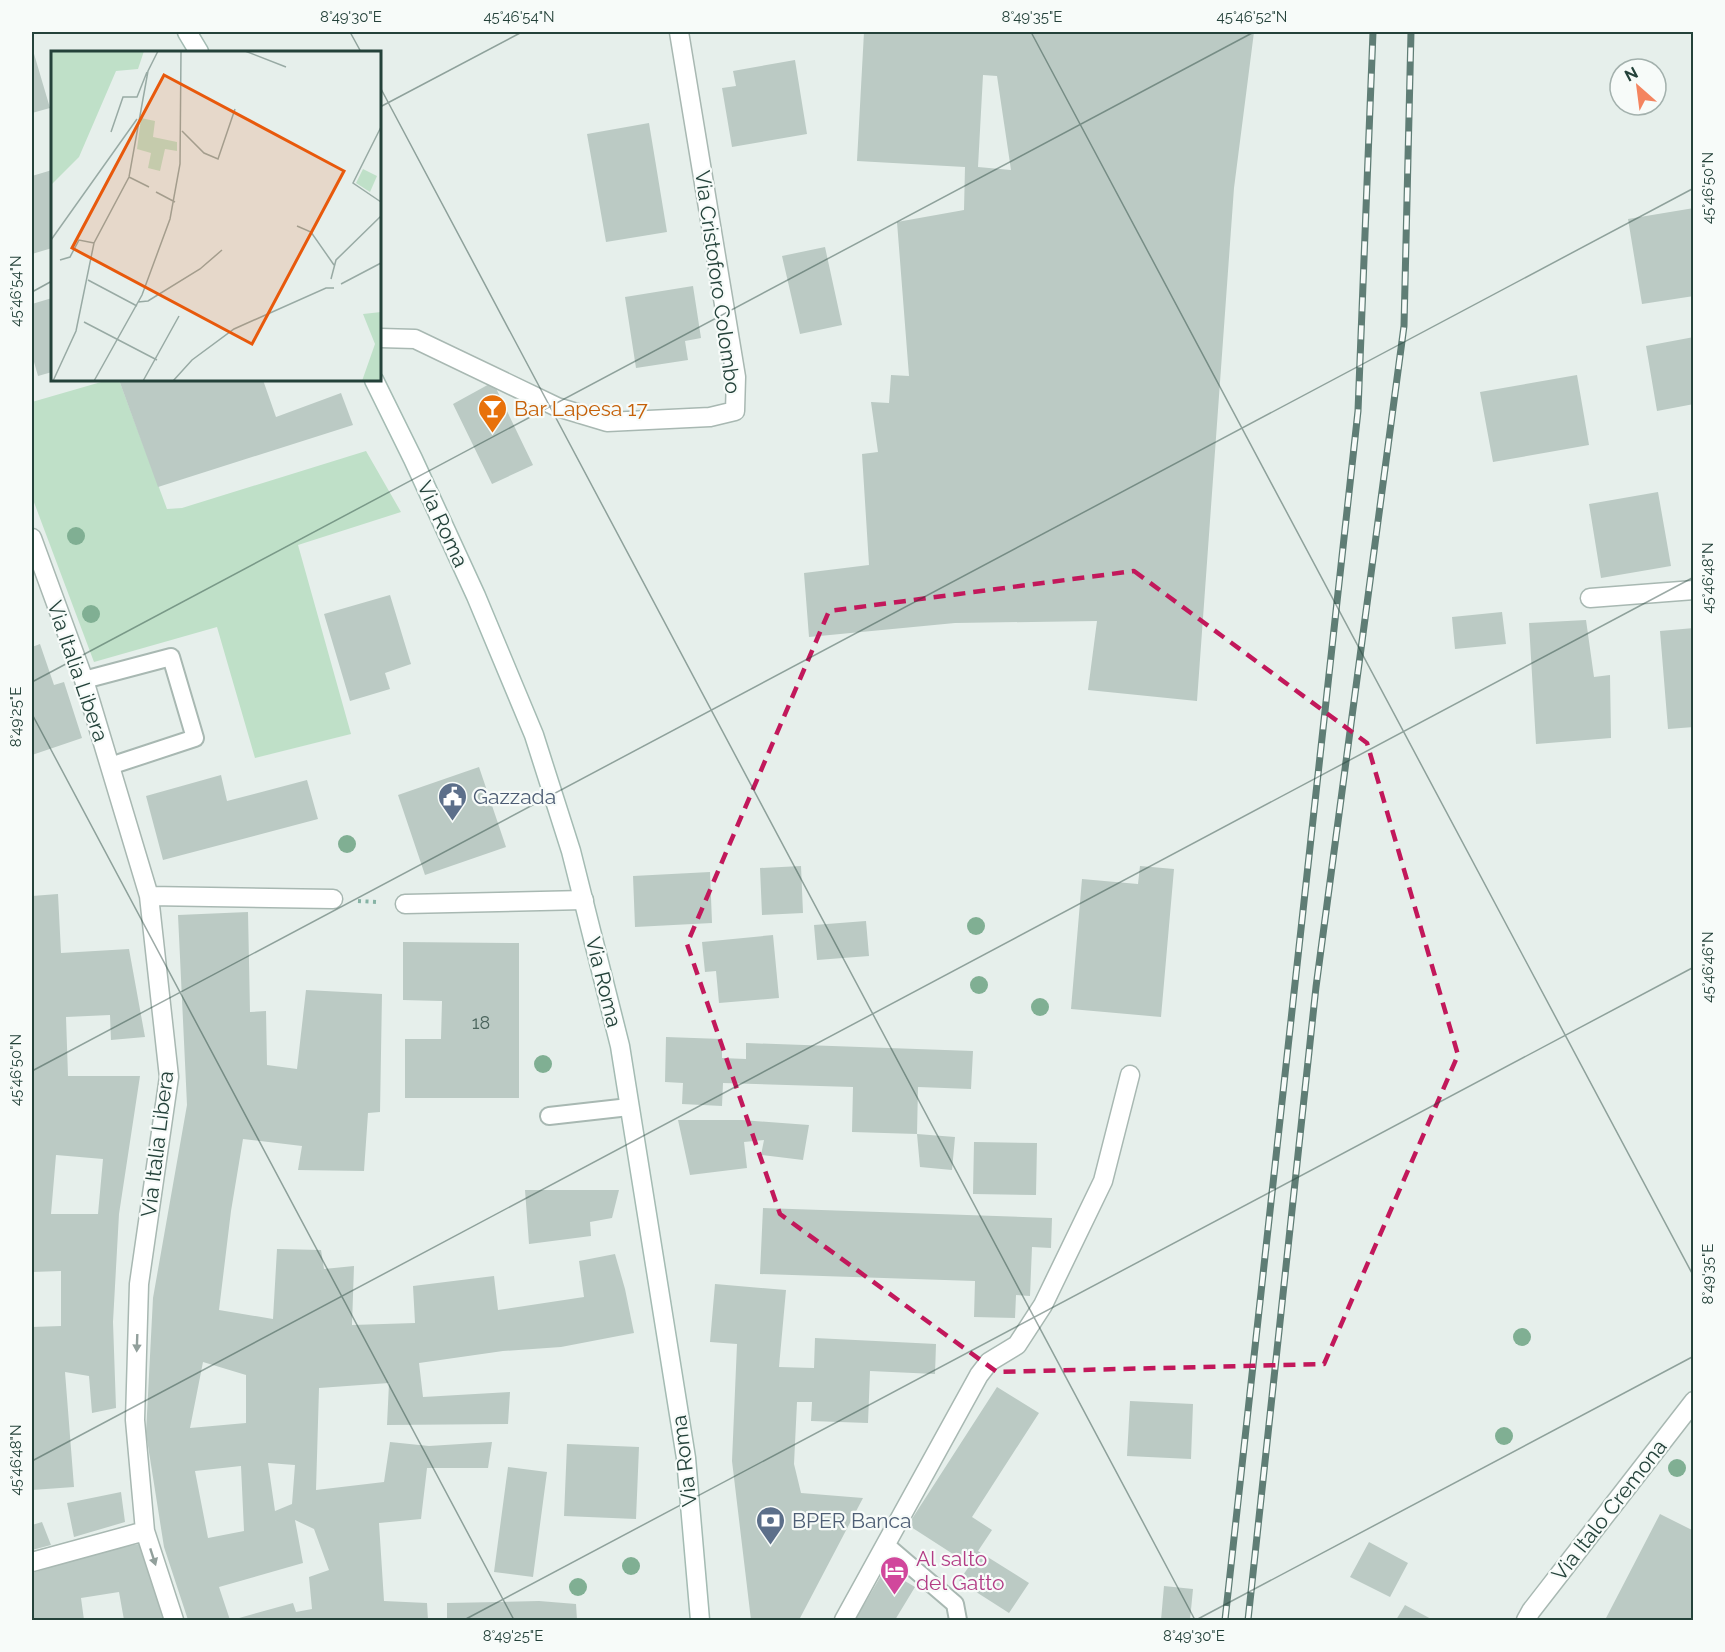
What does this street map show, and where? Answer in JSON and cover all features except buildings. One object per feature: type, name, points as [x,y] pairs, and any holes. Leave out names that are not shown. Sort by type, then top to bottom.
[{"type":"street","points":[[187,32],[198,51]]},
{"type":"street","name":"Via Cristoforo Colombo","points":[[381,338],[415,339],[557,407],[607,422],[710,417],[735,411],[736,377],[679,32]]},
{"type":"street","name":"Via Roma","points":[[374,381],[476,596],[534,735],[584,900],[620,1046],[630,1107],[686,1458],[700,1620]]},
{"type":"street","name":"Via Italia Libera","points":[[32,538],[84,680],[149,896],[169,1077],[139,1284],[135,1420],[145,1531],[174,1620]]},
{"type":"street","points":[[1590,598],[1694,590]]},
{"type":"street","points":[[149,896],[333,899]]},
{"type":"street","points":[[405,904],[584,900]]},
{"type":"street","points":[[844,1620],[979,1375],[989,1362],[1017,1345],[1042,1305],[1103,1181],[1130,1075]]},
{"type":"street","name":"Via Italo Cremona","points":[[1526,1620],[1694,1401]]},
{"type":"street","points":[[32,1562],[145,1531]]},
{"type":"lane","points":[[84,680],[171,657],[195,738],[110,766]]},
{"type":"lane","points":[[549,1116],[630,1107]]},
{"type":"lane","points":[[886,1545],[955,1604],[958,1620]]},
{"type":"path","points":[[333,899],[405,904]]},
{"type":"highlighted area","points":[[1134,571],[1367,743],[1458,1055],[1324,1364],[997,1372],[780,1214],[687,944],[829,611]]},
{"type":"green space","points":[[105,381],[119,381],[167,509],[182,508],[366,451],[401,512],[298,545],[351,734],[255,758],[217,627],[94,662],[32,497],[32,402]]},
{"type":"railway","points":[[1225,1620],[1358,411],[1373,32]]},
{"type":"railway","points":[[1248,1620],[1316,987],[1404,326],[1411,32]]},
{"type":"place","name":"Bar Lapesa 17","points":[[493,434]]},
{"type":"place","name":"Gazzada","points":[[452,822]]},
{"type":"place","name":"BPER Banca","points":[[771,1546]]},
{"type":"place","name":"Al salto del Gatto","points":[[895,1596]]}]
